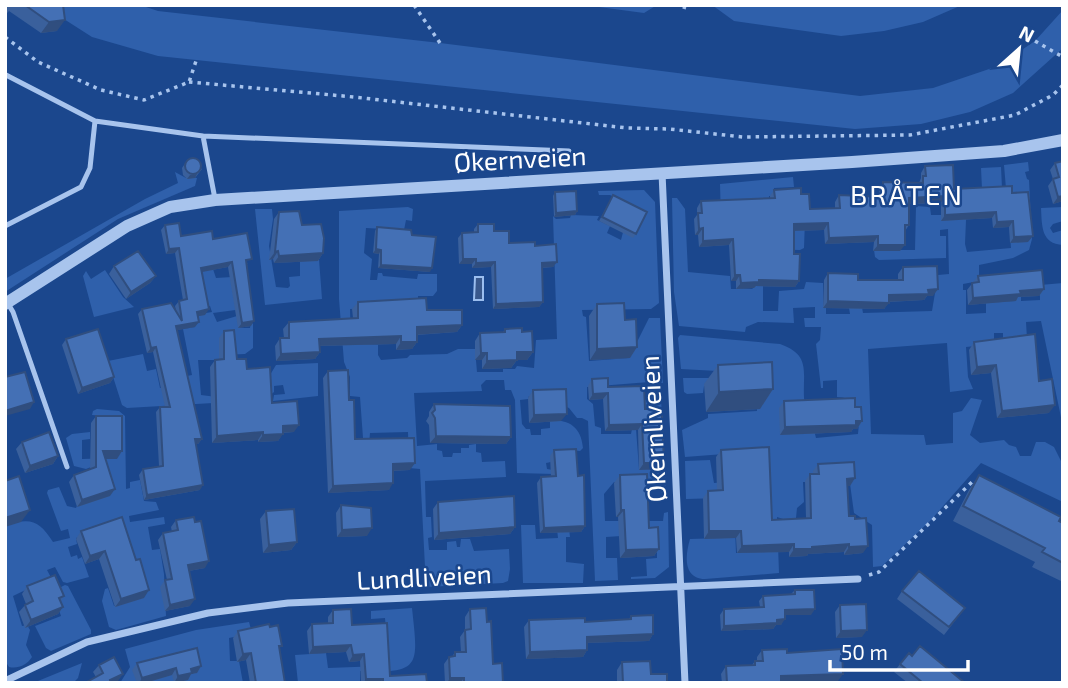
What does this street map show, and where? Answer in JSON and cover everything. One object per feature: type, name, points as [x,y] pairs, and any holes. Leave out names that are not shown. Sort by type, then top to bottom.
[{"type":"street","name":"Økernveien","points":[[6,303],[127,226],[170,207],[215,200],[852,162],[1004,151],[1063,140]]},
{"type":"street","name":"Økernliveien","points":[[662,172],[685,683]]},
{"type":"street","name":"Lundliveien","points":[[5,681],[87,642],[208,613],[301,603],[858,579]]},
{"type":"lane","points":[[6,75],[95,121],[204,136],[569,151]]},
{"type":"lane","points":[[5,226],[81,187],[90,168],[95,121]]},
{"type":"lane","points":[[204,136],[215,200]]},
{"type":"lane","points":[[6,303],[13,312],[67,467]]},
{"type":"path","points":[[414,5],[440,43]]},
{"type":"path","points":[[5,37],[38,62],[101,90],[144,100],[189,82],[354,97],[627,128],[669,129],[743,137],[910,135],[1015,115],[1053,95],[1063,85]]},
{"type":"path","points":[[1035,41],[1063,57]]},
{"type":"path","points":[[189,82],[196,61]]},
{"type":"path","points":[[858,579],[879,572],[973,481]]},
{"type":"shaded area","points":[[42,5],[140,5],[158,11],[440,43],[860,96],[933,88],[998,66],[1035,41],[1063,10],[1063,48],[1013,93],[970,112],[921,124],[855,129],[158,56],[92,37]]},
{"type":"shaded area","points":[[584,5],[657,5],[644,13]]},
{"type":"shaded area","points":[[712,5],[962,5],[923,22],[884,31],[841,36],[734,21]]},
{"type":"shaded area","points":[[1028,162],[1029,171],[1025,172],[1029,180],[1032,239],[1029,250],[1013,258],[979,265],[979,281],[963,284],[963,290],[966,290],[966,314],[986,313],[986,303],[1015,301],[1015,297],[1021,297],[1021,301],[1040,300],[1040,285],[1063,283],[1063,427],[1041,321],[1026,322],[1027,339],[1003,342],[1003,333],[994,333],[994,344],[966,347],[968,377],[973,389],[950,392],[947,343],[868,349],[871,434],[924,435],[926,445],[953,443],[953,413],[962,411],[971,398],[982,400],[970,435],[980,443],[1004,440],[1016,447],[1020,456],[1031,456],[1036,442],[1045,442],[1054,447],[1063,465],[1063,502],[981,463],[930,521],[882,566],[873,567],[872,525],[854,513],[848,469],[814,482],[803,482],[804,502],[797,508],[796,518],[789,521],[777,517],[779,573],[705,579],[693,575],[687,565],[690,539],[723,538],[735,529],[736,553],[767,552],[721,498],[686,499],[685,461],[710,460],[714,483],[740,481],[763,451],[685,457],[682,430],[708,418],[708,414],[757,411],[757,379],[754,373],[681,369],[680,335],[780,344],[791,349],[802,361],[805,406],[816,438],[858,434],[859,421],[854,404],[850,400],[837,397],[837,380],[823,381],[821,388],[816,344],[820,340],[821,327],[805,327],[804,318],[815,318],[815,307],[793,308],[794,323],[758,322],[746,327],[745,332],[679,326],[674,292],[672,198],[677,198],[685,209],[688,272],[730,276],[731,289],[752,289],[758,283],[763,262],[763,311],[778,311],[779,291],[804,289],[806,282],[823,283],[823,306],[826,307],[826,314],[850,314],[849,308],[861,302],[863,313],[932,311],[938,275],[949,274],[948,229],[940,230],[940,236],[946,236],[946,258],[879,260],[875,257],[874,250],[915,250],[916,206],[930,207],[931,215],[948,215],[949,171],[954,170],[953,194],[966,220],[967,252],[1011,248],[1004,165]]},
{"type":"shaded area","points":[[1001,167],[1002,188],[982,189],[981,168]]},
{"type":"shaded area","points":[[175,172],[186,178],[197,178],[195,186],[118,219],[5,292],[5,279],[178,183]]},
{"type":"shaded area","points":[[793,177],[794,187],[774,188],[774,196],[769,196],[769,199],[805,220],[804,248],[757,249],[721,220],[720,184]]},
{"type":"shaded area","points":[[644,190],[655,202],[659,303],[651,309],[582,310],[583,316],[586,317],[589,361],[629,358],[649,318],[660,318],[663,383],[650,379],[649,382],[587,387],[587,399],[593,404],[595,426],[601,428],[601,434],[631,434],[632,429],[636,429],[639,469],[665,470],[666,499],[661,492],[664,491],[664,482],[614,482],[604,494],[605,521],[663,521],[664,513],[668,512],[669,567],[655,578],[631,579],[647,576],[646,559],[657,558],[657,544],[652,534],[606,537],[606,558],[617,558],[618,580],[595,581],[588,421],[577,418],[569,408],[560,404],[560,396],[529,396],[528,399],[520,400],[522,424],[526,429],[530,429],[531,435],[541,435],[541,429],[550,428],[550,420],[563,421],[577,430],[583,448],[580,451],[560,449],[556,458],[546,463],[547,469],[553,470],[554,474],[517,473],[515,400],[511,390],[505,390],[504,380],[486,380],[481,385],[482,391],[414,393],[417,446],[437,444],[437,450],[442,451],[443,457],[452,457],[453,453],[461,453],[461,448],[476,444],[476,452],[481,453],[482,462],[505,461],[506,477],[425,481],[426,517],[431,517],[432,537],[428,538],[429,550],[447,550],[447,542],[456,541],[457,547],[460,547],[461,539],[470,539],[474,551],[509,549],[508,581],[426,587],[420,469],[409,468],[408,432],[370,433],[366,479],[360,397],[350,396],[350,377],[344,362],[339,299],[339,211],[408,207],[413,209],[412,221],[406,220],[404,230],[366,228],[364,253],[372,259],[370,280],[377,280],[378,273],[383,276],[417,279],[418,274],[437,274],[437,291],[433,296],[418,296],[418,307],[350,309],[351,345],[378,345],[381,360],[475,349],[477,372],[503,372],[503,369],[515,369],[517,366],[534,368],[536,340],[557,339],[553,216],[556,219],[570,218],[571,215],[599,216],[597,220],[610,226],[607,233],[621,240],[630,205],[610,195],[599,195],[598,191]]},
{"type":"shaded area","points":[[1063,207],[1063,221],[1050,228],[1053,233],[1063,230],[1063,245],[1050,241],[1044,233],[1041,208]]},
{"type":"shaded area","points":[[255,209],[272,209],[269,246],[276,287],[288,288],[289,277],[300,276],[300,262],[319,259],[322,299],[265,305]]},
{"type":"shaded area","points":[[247,264],[250,289],[246,291],[243,309],[213,313],[217,322],[237,316],[240,328],[250,328],[251,322],[253,348],[245,354],[220,355],[220,360],[198,360],[201,395],[248,401],[127,408],[122,405],[108,361],[143,354],[147,371],[156,369],[160,388],[183,383],[182,377],[192,375],[183,329],[195,327],[200,314],[212,312],[210,306],[204,308],[198,271],[213,269],[216,278],[232,277],[230,268]]},
{"type":"shaded area","points":[[105,270],[123,297],[134,307],[94,317],[83,276],[86,271],[91,279]]},
{"type":"shaded area","points":[[475,277],[483,277],[483,300],[474,300]]},
{"type":"shaded area","points":[[318,363],[318,396],[273,401],[274,395],[285,394],[283,385],[274,386],[274,392],[268,397],[267,380],[276,365]]},
{"type":"shaded area","points":[[683,378],[726,378],[726,386],[704,386],[703,393],[687,394],[684,392]]},
{"type":"shaded area","points":[[661,399],[663,436],[637,400]]},
{"type":"shaded area","points":[[97,409],[119,411],[125,416],[126,489],[130,488],[130,482],[140,480],[144,501],[156,502],[159,510],[129,516],[130,522],[164,517],[165,524],[148,527],[152,550],[160,549],[166,616],[116,630],[109,627],[102,601],[105,589],[108,588],[114,606],[143,597],[115,526],[76,538],[77,544],[68,547],[71,557],[82,557],[89,577],[67,583],[63,582],[55,567],[47,570],[57,589],[68,586],[91,634],[51,651],[46,648],[35,626],[61,616],[54,595],[42,582],[13,596],[22,626],[27,625],[30,630],[26,645],[32,657],[22,666],[9,667],[5,661],[5,526],[33,522],[43,529],[53,542],[70,538],[68,529],[61,531],[47,493],[48,490],[59,487],[67,506],[76,508],[96,465],[86,469],[74,466],[66,438],[72,434],[90,432],[90,439],[82,440],[82,459],[114,458],[119,417],[92,415]]},
{"type":"shaded area","points":[[521,525],[535,525],[536,539],[558,538],[557,529],[569,529],[570,537],[566,537],[566,562],[584,564],[583,583],[523,583]]},
{"type":"shaded area","points":[[412,608],[415,654],[412,662],[405,667],[395,670],[360,671],[360,683],[298,683],[295,655],[326,653],[328,668],[381,666],[387,642],[385,618],[371,619],[371,611]]},
{"type":"shaded area","points":[[249,622],[252,633],[229,638],[230,661],[239,661],[243,683],[120,683],[130,667],[125,649],[196,630]]},
{"type":"shaded area","points":[[82,663],[78,678],[73,683],[33,683]]},
{"type":"building","points":[[25,5],[63,5],[65,20],[49,22]]},
{"type":"building","points":[[190,158],[196,158],[201,166],[199,172],[190,174],[185,169],[185,163]]},
{"type":"building","points":[[1063,161],[1063,196],[1058,197],[1053,179],[1059,177],[1055,163]]},
{"type":"building","points":[[953,165],[954,189],[1012,186],[1012,193],[1028,192],[1033,236],[1014,237],[1013,221],[997,222],[996,212],[945,215],[945,196],[909,198],[909,225],[905,225],[905,245],[878,245],[878,236],[829,238],[828,223],[794,224],[794,254],[800,254],[799,281],[759,280],[741,283],[740,275],[735,275],[733,239],[703,241],[703,228],[699,229],[698,213],[702,213],[701,201],[775,198],[774,190],[801,188],[801,194],[809,194],[810,209],[840,208],[839,195],[883,197],[883,182],[923,183],[923,176],[926,176],[925,166]]},
{"type":"building","points":[[576,191],[577,211],[556,213],[555,192]]},
{"type":"building","points":[[613,195],[647,212],[636,234],[602,217]]},
{"type":"building","points":[[299,211],[302,225],[321,224],[323,253],[279,256],[278,251],[275,252],[279,212]]},
{"type":"building","points":[[179,223],[181,236],[212,231],[213,239],[247,233],[252,259],[246,260],[254,321],[242,323],[232,262],[201,268],[209,309],[197,312],[199,322],[176,326],[202,439],[195,439],[203,485],[147,495],[143,469],[163,466],[160,407],[170,407],[156,347],[151,348],[142,309],[171,303],[182,321],[179,301],[187,299],[179,248],[169,249],[165,225]]},
{"type":"building","points":[[478,224],[494,224],[494,231],[509,231],[509,243],[535,242],[535,246],[556,244],[557,262],[542,263],[543,302],[496,304],[495,262],[476,263],[476,259],[463,259],[462,233],[478,232]]},
{"type":"building","points":[[377,227],[411,230],[412,235],[436,237],[432,268],[381,265],[381,250],[376,249]]},
{"type":"building","points":[[138,251],[156,276],[131,292],[114,266]]},
{"type":"building","points":[[937,266],[938,289],[928,290],[929,294],[889,295],[889,303],[828,301],[828,273],[858,274],[858,280],[903,280],[903,267]]},
{"type":"building","points":[[1042,270],[1044,289],[973,298],[972,283],[979,282],[978,276]]},
{"type":"building","points":[[426,298],[427,310],[462,310],[462,325],[417,327],[417,342],[401,342],[401,336],[319,339],[320,352],[281,354],[280,338],[289,338],[289,322],[358,318],[358,302]]},
{"type":"building","points":[[624,303],[625,320],[636,319],[637,347],[597,349],[597,304]]},
{"type":"building","points":[[522,328],[522,332],[532,331],[533,352],[517,352],[517,360],[487,361],[487,353],[481,353],[480,333]]},
{"type":"building","points":[[98,329],[114,377],[82,388],[66,339]]},
{"type":"building","points":[[234,330],[237,359],[246,359],[247,369],[270,367],[272,403],[297,401],[299,425],[283,426],[283,434],[263,435],[263,432],[217,436],[215,360],[224,359],[224,331]]},
{"type":"building","points":[[1035,334],[1039,381],[1052,379],[1055,405],[1002,411],[996,365],[977,367],[974,342]]},
{"type":"building","points":[[772,362],[773,389],[719,392],[718,365]]},
{"type":"building","points":[[348,370],[349,400],[354,400],[355,439],[414,438],[415,463],[393,464],[393,483],[333,486],[328,371]]},
{"type":"building","points":[[25,372],[34,402],[5,411],[5,377]]},
{"type":"building","points":[[608,378],[608,387],[644,386],[645,409],[655,409],[662,416],[664,463],[644,463],[642,424],[609,425],[608,393],[593,394],[592,379]]},
{"type":"building","points":[[566,389],[567,414],[534,415],[533,390]]},
{"type":"building","points":[[855,398],[855,407],[861,407],[862,421],[856,421],[856,425],[785,427],[784,401]]},
{"type":"building","points":[[434,404],[510,406],[511,437],[436,436],[432,413],[435,410]]},
{"type":"building","points":[[96,416],[122,416],[122,451],[103,451],[115,489],[82,500],[74,475],[96,467]]},
{"type":"building","points":[[49,432],[58,456],[30,466],[22,442]]},
{"type":"building","points":[[769,447],[772,520],[811,518],[810,474],[819,474],[818,464],[854,462],[855,478],[847,479],[849,516],[855,516],[855,519],[866,518],[868,546],[849,547],[849,544],[794,549],[794,544],[742,546],[741,531],[709,531],[708,491],[723,490],[721,450]]},
{"type":"building","points":[[576,449],[578,476],[584,475],[585,526],[544,528],[541,477],[556,476],[554,450]]},
{"type":"building","points":[[647,474],[649,528],[658,527],[659,549],[626,550],[620,475]]},
{"type":"building","points":[[979,475],[1061,517],[1059,521],[1063,523],[1063,563],[1042,552],[1045,548],[963,506]]},
{"type":"building","points":[[19,476],[30,510],[5,518],[5,481]]},
{"type":"building","points":[[514,496],[515,527],[439,533],[438,502]]},
{"type":"building","points":[[341,505],[371,508],[372,528],[342,530]]},
{"type":"building","points":[[294,509],[297,542],[269,545],[266,511]]},
{"type":"building","points":[[122,517],[136,560],[140,559],[149,590],[121,599],[105,551],[90,556],[81,531]]},
{"type":"building","points":[[194,517],[195,522],[201,521],[209,561],[188,565],[195,599],[170,605],[165,580],[172,579],[163,533],[178,530],[176,520]]},
{"type":"building","points":[[919,571],[965,608],[949,627],[902,591]]},
{"type":"building","points":[[55,575],[64,596],[59,598],[63,607],[31,620],[25,605],[33,601],[27,586]]},
{"type":"building","points":[[795,590],[814,590],[815,609],[785,610],[785,619],[777,620],[777,623],[724,626],[724,609],[764,607],[763,596],[795,594]]},
{"type":"building","points":[[866,604],[867,630],[841,631],[840,605]]},
{"type":"building","points":[[486,608],[487,622],[491,621],[493,664],[502,663],[503,683],[464,683],[464,678],[450,678],[449,657],[455,656],[455,652],[466,652],[465,630],[471,629],[470,609]]},
{"type":"building","points":[[351,609],[352,625],[387,623],[390,676],[426,674],[427,683],[383,683],[383,679],[366,679],[364,654],[353,655],[351,645],[313,647],[312,624],[333,623],[333,610]]},
{"type":"building","points":[[653,615],[653,634],[587,637],[587,650],[530,652],[529,620],[585,618],[585,622]]},
{"type":"building","points":[[269,624],[270,627],[278,625],[285,683],[256,683],[251,653],[243,654],[238,631]]},
{"type":"building","points":[[920,646],[965,683],[923,683],[900,664],[909,653],[912,656]]},
{"type":"building","points":[[197,648],[201,666],[191,669],[192,673],[178,676],[176,668],[142,678],[137,663]]},
{"type":"building","points":[[787,649],[787,653],[842,649],[843,674],[781,676],[781,683],[727,683],[726,666],[755,665],[755,661],[763,661],[762,650]]},
{"type":"building","points":[[114,657],[123,674],[110,680],[111,683],[85,683],[103,673],[99,665]]},
{"type":"building","points":[[650,661],[651,674],[667,674],[667,683],[623,683],[622,662]]},
{"type":"district","name":"BRÅTEN","points":[[907,194]]}]
